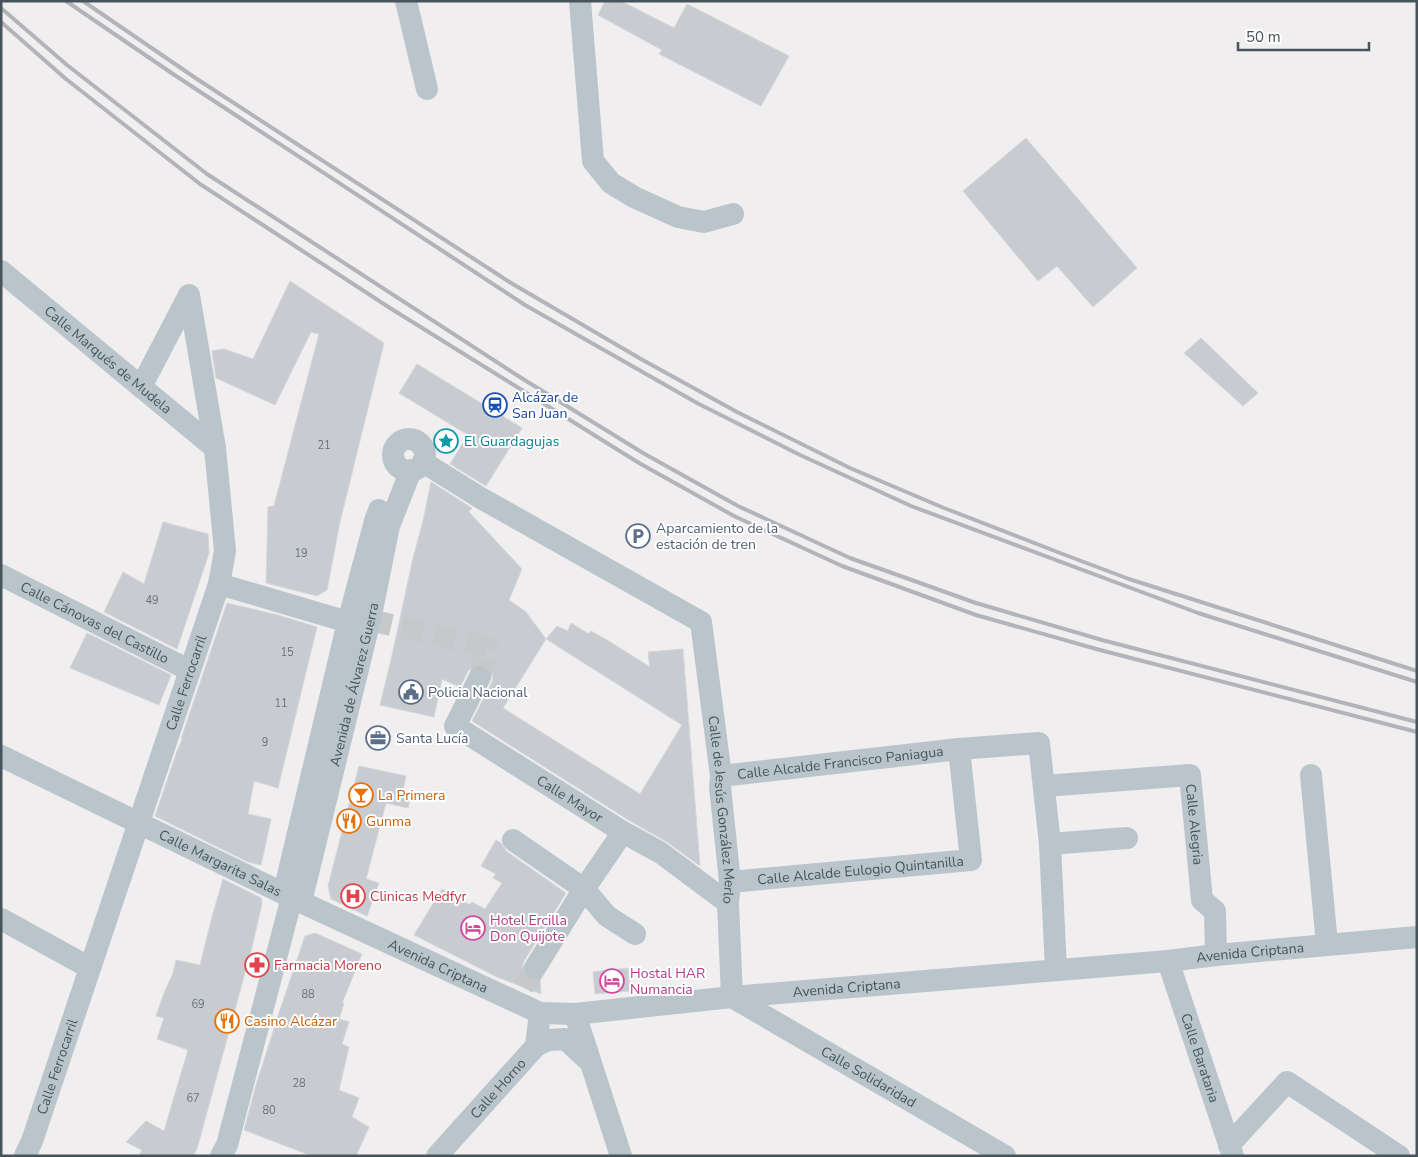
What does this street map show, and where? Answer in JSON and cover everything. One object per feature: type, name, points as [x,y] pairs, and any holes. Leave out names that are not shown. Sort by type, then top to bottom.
[{"type":"street","points":[[406,1],[427,89]]},
{"type":"street","points":[[580,1],[593,161],[611,182],[634,197],[678,217],[704,222],[733,214]]},
{"type":"street","name":"Calle Marqués de Mudela","points":[[1,271],[215,448]]},
{"type":"street","name":"Calle Ferrocarril","points":[[25,1156],[32,1141],[219,584],[225,551],[215,448],[189,295],[142,387]]},
{"type":"street","name":"Avenida de Álvarez Guerra","points":[[292,897],[370,620],[389,526],[410,466]]},
{"type":"street","name":"Avenida de Álvarez Guerra","points":[[292,897],[348,622],[375,521],[410,466]]},
{"type":"street","name":"Calle de Jesús González Merlo","points":[[410,466],[479,496],[701,622],[721,776],[720,787],[729,893],[732,997]]},
{"type":"street","name":"Calle Cánovas del Castillo","points":[[1,575],[189,670]]},
{"type":"street","points":[[219,584],[348,622],[370,620]]},
{"type":"street","name":"Calle Mayor","points":[[480,677],[455,726],[623,832],[729,893]]},
{"type":"street","name":"Calle Alcalde Francisco Paniagua","points":[[721,776],[958,749],[1039,743],[1044,786]]},
{"type":"street","name":"Calle Alcalde Eulogio Quintanilla","points":[[729,893],[971,860],[958,749]]},
{"type":"street","name":"Calle Margarita Salas","points":[[1,756],[292,897]]},
{"type":"street","name":"Calle Alegria","points":[[1044,786],[1190,776],[1202,900],[1215,911],[1216,955]]},
{"type":"street","points":[[1311,776],[1327,944]]},
{"type":"street","points":[[1044,786],[1050,844],[1056,970]]},
{"type":"street","points":[[535,968],[584,889],[623,832]]},
{"type":"street","points":[[1050,844],[1127,838]]},
{"type":"street","points":[[512,840],[584,889],[608,916],[635,934]]},
{"type":"street","points":[[221,1156],[227,1145],[292,897]]},
{"type":"street","name":"Avenida Criptana","points":[[292,897],[519,994],[540,1013],[575,1014],[732,997],[1168,961],[1327,944],[1417,937]]},
{"type":"street","points":[[1,919],[90,968]]},
{"type":"street","name":"Calle Barataria","points":[[1168,961],[1231,1150]]},
{"type":"street","name":"Calle Solidaridad","points":[[732,997],[1006,1156]]},
{"type":"street","name":"Calle Horno","points":[[437,1156],[536,1046],[540,1013]]},
{"type":"street","points":[[575,1014],[621,1156]]},
{"type":"street","points":[[536,1046],[548,1040],[565,1040],[591,1063]]},
{"type":"street","points":[[1231,1150],[1287,1082],[1399,1156]]},
{"type":"building","points":[[605,1],[621,1],[674,28],[687,4],[789,56],[761,106],[659,54],[662,50],[598,15]]},
{"type":"building","points":[[1026,138],[1137,268],[1093,307],[1057,266],[1038,281],[963,191]]},
{"type":"building","points":[[290,281],[384,343],[340,522],[327,590],[317,596],[266,583],[268,507],[274,506],[319,334],[311,332],[275,405],[216,378],[212,351],[224,349],[253,359]]},
{"type":"building","points":[[1201,338],[1258,393],[1243,406],[1184,353]]},
{"type":"building","name":"Alcázar de San Juan","points":[[417,364],[522,428],[486,486],[450,464],[468,435],[399,393]]},
{"type":"building","points":[[431,482],[472,508],[469,512],[522,569],[509,600],[526,612],[546,639],[557,626],[568,631],[571,623],[589,634],[591,631],[650,667],[648,652],[683,649],[700,866],[667,842],[630,821],[472,721],[492,682],[491,670],[486,665],[472,666],[460,687],[442,679],[434,717],[380,705]],"holes":[[[546,639],[682,725],[640,794],[503,708]]]},
{"type":"building","points":[[163,522],[208,534],[209,553],[177,649],[104,612],[123,572],[144,584]]},
{"type":"building","points":[[227,603],[278,615],[317,627],[278,788],[254,781],[248,814],[271,819],[261,865],[248,862],[155,816]]},
{"type":"building","points":[[87,633],[171,675],[159,705],[70,668]]},
{"type":"building","points":[[359,766],[406,776],[403,791],[411,793],[408,808],[386,803],[366,879],[379,883],[367,916],[331,899],[328,886]]},
{"type":"building","points":[[496,840],[501,843],[506,851],[566,893],[522,967],[523,974],[528,979],[540,980],[541,994],[497,977],[414,935],[442,889],[457,899],[459,896],[469,905],[472,902],[485,909],[502,883],[493,878],[496,874],[481,866]]},
{"type":"building","points":[[223,879],[261,898],[262,904],[197,1149],[193,1156],[139,1156],[142,1150],[126,1142],[146,1121],[164,1131],[188,1050],[157,1039],[164,1018],[156,1016],[173,973],[176,960],[200,965]]},
{"type":"building","points":[[315,933],[362,954],[342,1003],[344,1003],[339,1019],[349,1022],[342,1044],[349,1047],[339,1090],[359,1098],[352,1117],[369,1127],[356,1156],[312,1156],[244,1130],[256,1085],[305,936]]},
{"type":"building","name":"Hostal HAR Numancia","points":[[628,968],[630,991],[595,994],[593,972]]},
{"type":"tunnel","points":[[370,620],[487,647],[480,677]]},
{"type":"tunnel","points":[[523,987],[535,968]]},
{"type":"railway","points":[[66,1],[176,76],[525,305],[697,403],[798,454],[911,506],[1198,613],[1417,682]]},
{"type":"railway","points":[[83,1],[197,79],[511,283],[641,359],[737,412],[850,468],[944,508],[1060,553],[1129,579],[1417,671]]},
{"type":"railway","points":[[1,8],[67,65],[207,174],[523,379],[643,453],[738,506],[850,558],[976,603],[1102,640],[1417,722]]},
{"type":"railway","points":[[1,22],[66,79],[200,184],[390,308],[639,463],[734,516],[842,566],[976,615],[1100,650],[1417,732]]},
{"type":"place","name":"Alcázar de San Juan","points":[[495,405]]},
{"type":"place","name":"El Guardagujas","points":[[446,441]]},
{"type":"place","name":"Aparcamiento de la estación de tren","points":[[638,536]]},
{"type":"place","name":"Policia Nacional","points":[[411,692]]},
{"type":"place","name":"Santa Lucía","points":[[378,738]]},
{"type":"place","name":"La Primera","points":[[361,795]]},
{"type":"place","name":"Gunma","points":[[349,821]]},
{"type":"place","name":"Clinicas Medfyr","points":[[353,896]]},
{"type":"place","name":"Hotel Ercilla Don Quijote","points":[[473,928]]},
{"type":"place","name":"Farmacia Moreno","points":[[257,965]]},
{"type":"place","name":"Hostal HAR Numancia","points":[[612,981]]},
{"type":"place","name":"Casino Alcázar","points":[[227,1021]]}]
